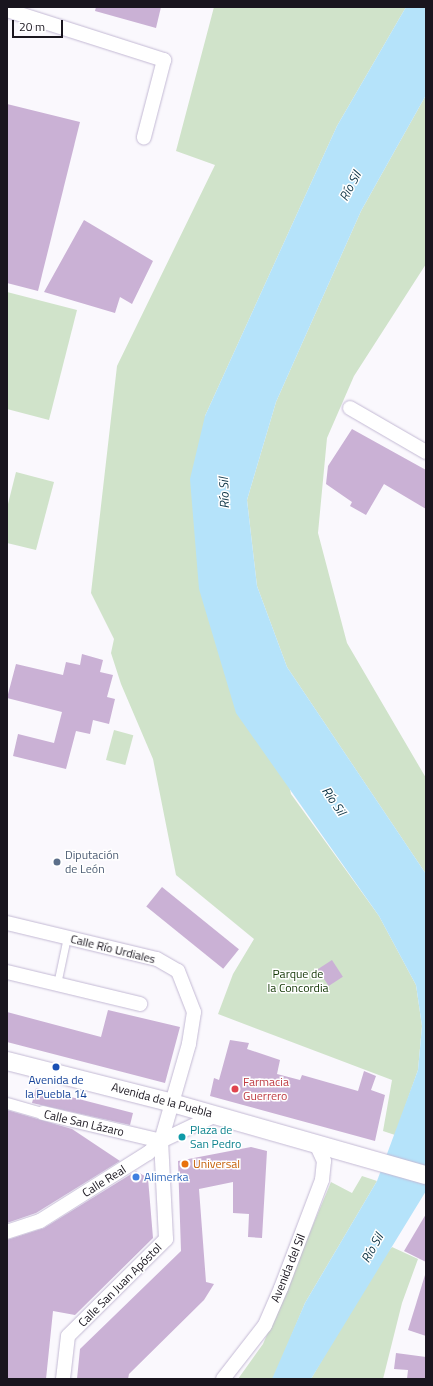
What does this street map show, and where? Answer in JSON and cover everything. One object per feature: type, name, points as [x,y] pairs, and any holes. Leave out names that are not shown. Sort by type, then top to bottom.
[{"type":"street","points":[[7,10],[164,60],[144,137]]},
{"type":"street","points":[[350,408],[426,452]]},
{"type":"street","name":"Calle Río Urdiales","points":[[7,923],[157,959],[178,970],[194,1012],[188,1044],[169,1102]]},
{"type":"street","points":[[7,972],[140,1004]]},
{"type":"street","name":"Avenida de la Puebla","points":[[7,1061],[169,1102],[361,1159],[426,1175]]},
{"type":"street","points":[[161,1141],[169,1102]]},
{"type":"street","name":"Calle San Lázaro","points":[[7,1103],[161,1141]]},
{"type":"street","points":[[161,1141],[216,1115]]},
{"type":"street","name":"Calle Real","points":[[7,1232],[40,1221],[148,1153],[161,1141]]},
{"type":"street","name":"Calle San Juan Apóstol","points":[[62,1379],[68,1336],[166,1239],[161,1141]]},
{"type":"street","name":"Avenida del Sil","points":[[223,1379],[265,1325],[281,1288],[322,1180],[324,1161],[317,1146]]},
{"type":"lane","points":[[57,984],[67,938]]},
{"type":"green space","name":"Parque de la Concordia","points":[[214,7],[406,7],[337,126],[205,416],[291,794],[379,916],[416,985],[422,1026],[418,1070],[395,1135],[383,1131],[392,1080],[218,1014],[233,974],[254,939],[176,875],[153,759],[121,684],[111,653],[114,639],[91,593],[117,366],[215,165],[176,151]]},
{"type":"green space","points":[[426,95],[426,264],[354,376],[327,438],[318,533],[347,643],[426,778],[426,874],[287,667],[257,586],[247,500],[276,402],[361,211]]},
{"type":"green space","points":[[7,292],[77,310],[49,420],[7,409]]},
{"type":"green space","points":[[16,472],[54,482],[36,550],[7,543],[7,508]]},
{"type":"green space","points":[[114,730],[133,735],[125,765],[106,760]]},
{"type":"green space","points":[[362,1176],[377,1181],[305,1303],[275,1375],[272,1379],[238,1379],[263,1344],[331,1182],[352,1193]]},
{"type":"green space","points":[[392,1247],[418,1259],[402,1303],[383,1379],[311,1379],[377,1265]]},
{"type":"water","name":"Río Sil","points":[[406,7],[426,7],[426,95],[361,211],[276,402],[247,500],[257,586],[287,667],[426,874],[426,1191],[311,1379],[272,1379],[305,1303],[377,1181],[418,1070],[422,1026],[416,985],[379,916],[236,713],[199,589],[190,479],[205,416],[337,126]]},
{"type":"building","points":[[96,7],[161,7],[156,28],[95,11]]},
{"type":"building","points":[[7,104],[80,122],[38,291],[7,283]]},
{"type":"building","points":[[84,220],[153,261],[132,304],[120,297],[115,313],[44,292]]},
{"type":"building","points":[[352,429],[426,470],[426,509],[384,484],[366,515],[350,506],[352,502],[326,484],[328,466]]},
{"type":"building","points":[[82,654],[103,660],[100,672],[113,675],[107,697],[115,699],[109,724],[93,720],[90,734],[76,731],[66,769],[13,756],[18,734],[54,743],[62,712],[7,698],[16,664],[63,675],[66,662],[80,665]]},
{"type":"building","points":[[162,887],[239,949],[223,969],[146,906]]},
{"type":"building","points":[[332,960],[343,977],[329,986],[318,969]]},
{"type":"building","points":[[108,1010],[180,1027],[165,1083],[7,1042],[7,1012],[101,1037]]},
{"type":"building","points":[[230,1040],[249,1043],[247,1049],[280,1060],[277,1074],[300,1080],[302,1075],[358,1091],[364,1071],[376,1076],[371,1090],[385,1095],[375,1141],[210,1096],[214,1078],[219,1080]]},
{"type":"building","points":[[36,1088],[133,1113],[130,1125],[32,1103]]},
{"type":"building","points":[[7,1110],[72,1129],[120,1161],[36,1213],[7,1223]]},
{"type":"building","points":[[251,1147],[267,1151],[262,1238],[248,1237],[249,1214],[233,1213],[233,1182],[199,1189],[206,1282],[214,1284],[204,1300],[129,1374],[128,1379],[77,1379],[80,1349],[181,1251],[178,1161]]},
{"type":"building","points":[[136,1171],[148,1178],[153,1238],[75,1315],[53,1311],[46,1379],[7,1379],[7,1240],[44,1228]]},
{"type":"building","points":[[426,1214],[426,1262],[404,1251]]},
{"type":"building","points":[[425,1275],[426,1276],[426,1336],[408,1330]]},
{"type":"building","points":[[396,1353],[426,1357],[426,1379],[407,1379],[408,1370],[394,1369]]},
{"type":"place","name":"Diputación de León","points":[[57,862]]},
{"type":"place","name":"Avenida de la Puebla 14","points":[[56,1067]]},
{"type":"place","name":"Farmacia Guerrero","points":[[235,1089]]},
{"type":"place","name":"Plaza de San Pedro","points":[[182,1137]]},
{"type":"place","name":"Universal","points":[[185,1164]]},
{"type":"place","name":"Alimerka","points":[[136,1177]]}]
